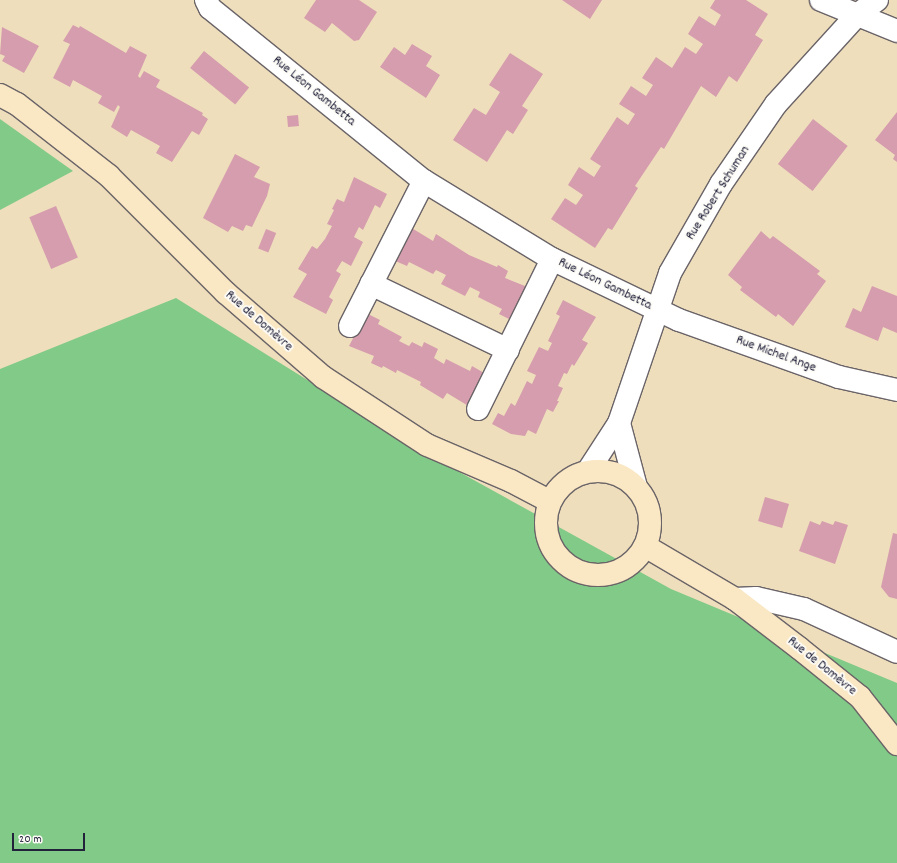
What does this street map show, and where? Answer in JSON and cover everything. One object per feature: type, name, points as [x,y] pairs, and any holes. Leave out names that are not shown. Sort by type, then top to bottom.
[{"type":"street","name":"Rue Léon Gambetta","points":[[206,0],[210,8],[424,181],[552,259],[658,310]]},
{"type":"street","points":[[821,0],[897,31]]},
{"type":"street","name":"Rue Robert Schuman","points":[[588,470],[619,423],[670,273],[721,184],[776,104],[857,15],[877,0]]},
{"type":"street","name":"Rue de Domèvre","points":[[0,95],[17,104],[109,176],[226,293],[324,377],[427,446],[511,481],[549,501]]},
{"type":"street","points":[[350,326],[424,181]]},
{"type":"street","name":"Rue Léon Gambetta","points":[[478,409],[552,259]]},
{"type":"street","points":[[371,284],[508,350]]},
{"type":"street","name":"Rue Michel Ange","points":[[658,310],[839,377],[897,390]]},
{"type":"street","points":[[619,423],[636,487]]},
{"type":"street","points":[[588,470],[605,470],[622,476],[636,487],[645,499],[650,515],[650,531],[645,546],[634,561],[619,571],[602,576],[584,574],[567,566],[554,553],[546,537],[545,519],[549,501],[558,487],[572,476],[588,470]]},
{"type":"street","name":"Rue de Domèvre","points":[[645,546],[735,599],[860,697],[897,744]]},
{"type":"street","points":[[735,599],[756,598],[804,609],[897,652]]},
{"type":"green space","points":[[0,119],[73,171],[0,210]]},
{"type":"green space","points":[[176,298],[423,452],[671,589],[897,683],[897,863],[0,863],[0,369]]},
{"type":"building","points":[[316,0],[359,0],[377,12],[359,40],[354,41],[332,23],[325,32],[304,18]]},
{"type":"building","points":[[562,0],[602,0],[590,19]]},
{"type":"building","points":[[715,0],[746,0],[768,14],[755,35],[763,40],[737,82],[729,76],[716,97],[701,86],[664,149],[661,147],[635,186],[638,188],[612,230],[608,228],[595,248],[551,219],[565,198],[576,205],[583,195],[568,185],[579,167],[594,177],[601,166],[590,159],[617,117],[628,125],[635,114],[619,104],[631,86],[646,96],[653,85],[642,78],[656,57],[672,68],[685,47],[696,54],[703,44],[688,34],[699,16],[715,26],[721,15],[710,8]]},
{"type":"building","points":[[73,25],[79,28],[80,26],[126,53],[130,46],[147,55],[138,76],[140,78],[144,71],[160,80],[156,87],[203,113],[202,115],[208,119],[199,135],[192,131],[172,162],[156,153],[160,146],[131,130],[127,137],[111,127],[120,107],[118,105],[114,112],[98,103],[102,96],[73,80],[70,87],[53,78],[70,44],[63,41]]},
{"type":"building","points":[[2,27],[39,46],[24,73],[2,61],[5,56],[0,54]]},
{"type":"building","points":[[412,44],[432,56],[426,66],[440,75],[426,98],[380,67],[394,47],[405,55]]},
{"type":"building","points":[[204,51],[249,88],[235,105],[190,68]]},
{"type":"building","points":[[510,53],[543,74],[522,106],[528,110],[513,134],[507,130],[487,162],[453,140],[474,108],[486,115],[500,92],[489,85]]},
{"type":"building","points":[[897,112],[897,162],[893,159],[895,155],[875,140]]},
{"type":"building","points":[[298,115],[299,126],[288,127],[287,116]]},
{"type":"building","points":[[813,119],[848,146],[813,191],[778,164]]},
{"type":"building","points":[[235,154],[260,167],[254,177],[270,184],[267,196],[252,227],[246,225],[243,231],[232,226],[228,232],[203,218]]},
{"type":"building","points":[[354,177],[387,194],[380,208],[375,205],[363,230],[359,227],[354,237],[363,242],[351,266],[342,261],[336,271],[341,274],[329,297],[333,300],[326,314],[293,297],[307,274],[298,269],[312,246],[317,249],[325,239],[332,226],[327,224],[334,210],[332,209],[337,199],[344,202]]},
{"type":"building","points":[[56,206],[78,258],[51,269],[29,217]]},
{"type":"building","points":[[410,227],[433,241],[436,234],[469,255],[497,267],[498,265],[508,271],[505,278],[530,288],[513,321],[499,314],[502,309],[478,297],[480,292],[470,287],[465,296],[441,284],[446,275],[436,270],[433,274],[409,262],[407,266],[393,260]]},
{"type":"building","points":[[266,229],[276,233],[268,253],[258,248]]},
{"type":"building","points":[[761,231],[770,239],[773,236],[820,271],[817,274],[826,281],[793,326],[778,314],[776,317],[740,290],[742,287],[728,275]]},
{"type":"building","points":[[872,286],[897,296],[897,333],[883,327],[878,341],[845,327],[853,308],[861,312]]},
{"type":"building","points":[[563,300],[596,317],[582,340],[588,343],[574,366],[572,364],[567,374],[564,373],[558,386],[563,388],[557,401],[559,401],[553,412],[547,409],[536,434],[528,430],[525,436],[511,434],[492,424],[498,413],[504,416],[511,403],[515,406],[527,381],[532,384],[536,375],[527,371],[539,347],[548,351],[552,343],[548,341],[560,316],[556,314]]},
{"type":"building","points":[[366,313],[380,320],[378,324],[402,337],[399,341],[409,346],[412,342],[422,347],[424,342],[438,349],[434,358],[444,364],[446,359],[470,371],[472,366],[486,374],[470,407],[447,393],[443,399],[420,385],[421,382],[397,370],[396,373],[383,366],[382,368],[371,363],[374,356],[349,346]]},
{"type":"building","points":[[765,497],[789,504],[782,528],[758,521]]},
{"type":"building","points":[[810,521],[820,525],[822,521],[833,525],[835,521],[848,525],[835,564],[799,551]]},
{"type":"building","points":[[893,533],[897,534],[897,599],[889,597],[881,587]]}]
